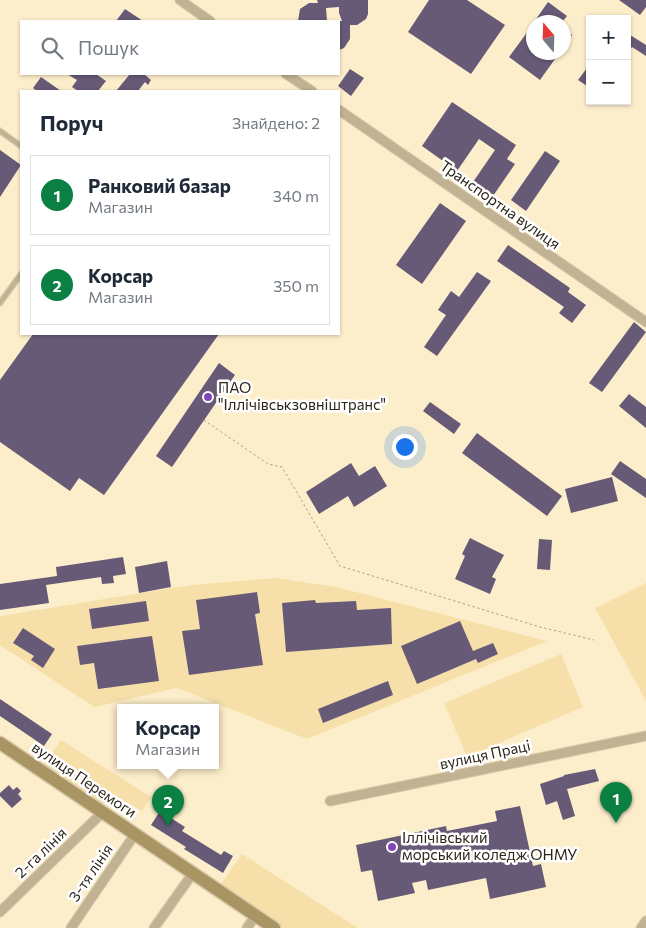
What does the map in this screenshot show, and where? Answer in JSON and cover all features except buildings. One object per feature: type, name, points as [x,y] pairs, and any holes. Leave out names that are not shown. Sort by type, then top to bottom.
[{"type":"main road","name":"вулиця Перемоги","points":[[0,744],[274,928]]},
{"type":"street","points":[[180,0],[209,20]]},
{"type":"street","points":[[288,75],[310,90]]},
{"type":"street","name":"Транспортна вулиця","points":[[340,111],[646,322]]},
{"type":"street","name":"вулиця Праці","points":[[330,801],[646,736]]},
{"type":"street","name":"2-га лінія","points":[[0,912],[102,813]]},
{"type":"street","name":"3-тя лінія","points":[[71,928],[135,834]]},
{"type":"street","points":[[154,928],[193,873]]},
{"type":"street","points":[[247,928],[256,915]]},
{"type":"street","points":[[641,928],[646,920]]},
{"type":"lane","points":[[0,131],[20,145]]},
{"type":"lane","points":[[0,303],[20,275]]},
{"type":"path","points":[[204,420],[268,464],[282,467],[340,566],[540,627],[594,640]]},
{"type":"shaded area","points":[[276,578],[336,587],[547,641],[307,739],[177,688],[94,707],[0,645],[0,616],[191,585]]},
{"type":"shaded area","points":[[646,583],[646,701],[595,608]]},
{"type":"shaded area","points":[[561,654],[583,707],[467,757],[444,703]]},
{"type":"shaded area","points":[[61,740],[151,797],[142,811],[113,794],[102,805],[42,767]]},
{"type":"shaded area","points":[[242,854],[358,928],[281,928],[219,887]]},
{"type":"place","name":"ПАО \"Іллічівськзовніштранс\"","points":[[208,397]]},
{"type":"place","name":"Ранковий базар","points":[[616,823]]},
{"type":"place","name":"Корсар","points":[[168,826]]},
{"type":"place","name":"Іллічівський морський коледж ОНМУ","points":[[392,847]]}]
